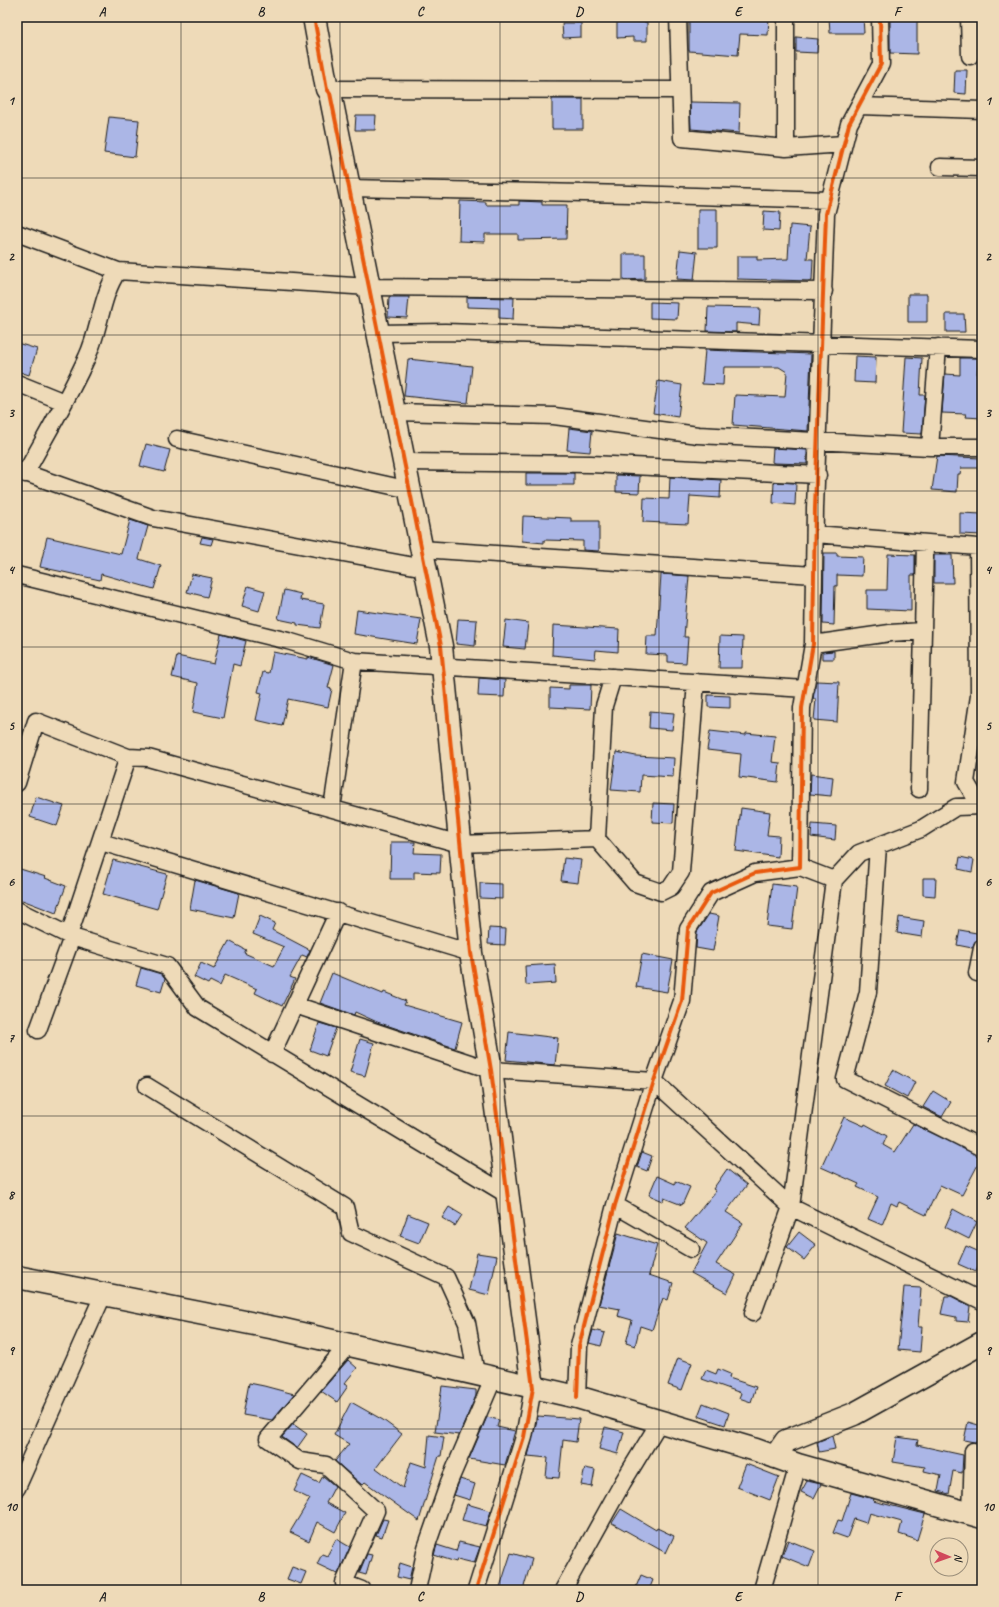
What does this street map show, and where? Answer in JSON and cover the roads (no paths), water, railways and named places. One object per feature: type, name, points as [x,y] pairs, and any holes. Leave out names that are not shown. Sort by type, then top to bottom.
[{"type":"street","points":[[314,17],[326,89],[330,93],[441,646],[471,952],[491,1070],[506,1194],[533,1388],[524,1437],[476,1590]]},
{"type":"street","points":[[678,17],[682,138],[786,148],[844,144]]},
{"type":"street","points":[[786,17],[786,148]]},
{"type":"street","points":[[800,867],[802,708],[813,644],[815,534],[826,214],[850,124],[881,64],[880,17]]},
{"type":"street","points":[[969,17],[970,56]]},
{"type":"street","points":[[326,89],[680,90]]},
{"type":"street","points":[[859,106],[982,110]]},
{"type":"street","points":[[940,167],[982,168]]},
{"type":"street","points":[[349,188],[622,193],[830,200]]},
{"type":"street","points":[[17,233],[118,271],[369,287],[824,291]]},
{"type":"street","points":[[118,271],[110,282],[104,308],[88,356],[64,402],[21,472],[153,518],[423,558],[814,575]]},
{"type":"street","points":[[378,333],[445,332],[982,349]]},
{"type":"street","points":[[930,447],[938,347]]},
{"type":"street","points":[[17,383],[64,402]]},
{"type":"street","points":[[394,412],[554,416],[698,435],[930,447],[982,447]]},
{"type":"street","points":[[177,439],[410,490]]},
{"type":"street","points":[[404,462],[591,464],[818,475]]},
{"type":"street","points":[[753,1313],[791,1207],[834,880],[859,853],[921,829],[956,807],[981,806],[966,782],[980,696],[980,547],[815,534]]},
{"type":"street","points":[[919,789],[925,543]]},
{"type":"street","points":[[17,575],[288,641],[354,661],[806,689]]},
{"type":"street","points":[[813,644],[890,632],[923,631]]},
{"type":"street","points":[[332,808],[354,661]]},
{"type":"street","points":[[613,677],[604,706],[597,839],[635,883],[661,892],[671,887],[681,872],[696,682]]},
{"type":"street","points":[[17,783],[36,721],[128,757],[148,758],[460,844],[597,839]]},
{"type":"street","points":[[38,1030],[128,757]]},
{"type":"street","points":[[101,842],[471,952]]},
{"type":"street","points":[[878,846],[868,992],[845,1079],[982,1148]]},
{"type":"street","points":[[577,1398],[579,1346],[615,1205],[654,1081],[682,1001],[688,929],[711,893],[755,873],[800,867],[834,880]]},
{"type":"street","points":[[17,910],[70,936],[167,966],[198,1008],[506,1194]]},
{"type":"street","points":[[272,1054],[338,912]]},
{"type":"street","points":[[976,973],[982,948]]},
{"type":"street","points":[[295,1005],[491,1070],[654,1081],[791,1207],[982,1301]]},
{"type":"street","points":[[147,1086],[345,1207],[351,1233],[446,1277],[492,1377],[449,1482],[426,1548],[417,1590]]},
{"type":"street","points":[[615,1205],[691,1249]]},
{"type":"street","points":[[17,1277],[104,1293],[348,1345],[492,1377],[577,1398],[798,1465],[976,1516],[973,1451],[982,1453]]},
{"type":"street","points":[[17,1488],[104,1293]]},
{"type":"street","points":[[775,1457],[786,1441],[854,1414],[982,1343]]},
{"type":"street","points":[[348,1345],[268,1439],[300,1461],[326,1465],[376,1511],[344,1583],[362,1590]]},
{"type":"street","points":[[492,1377],[517,1374],[524,1362],[527,1348]]},
{"type":"street","points":[[563,1590],[623,1482],[659,1422]]},
{"type":"street","points":[[763,1589],[798,1465]]}]
